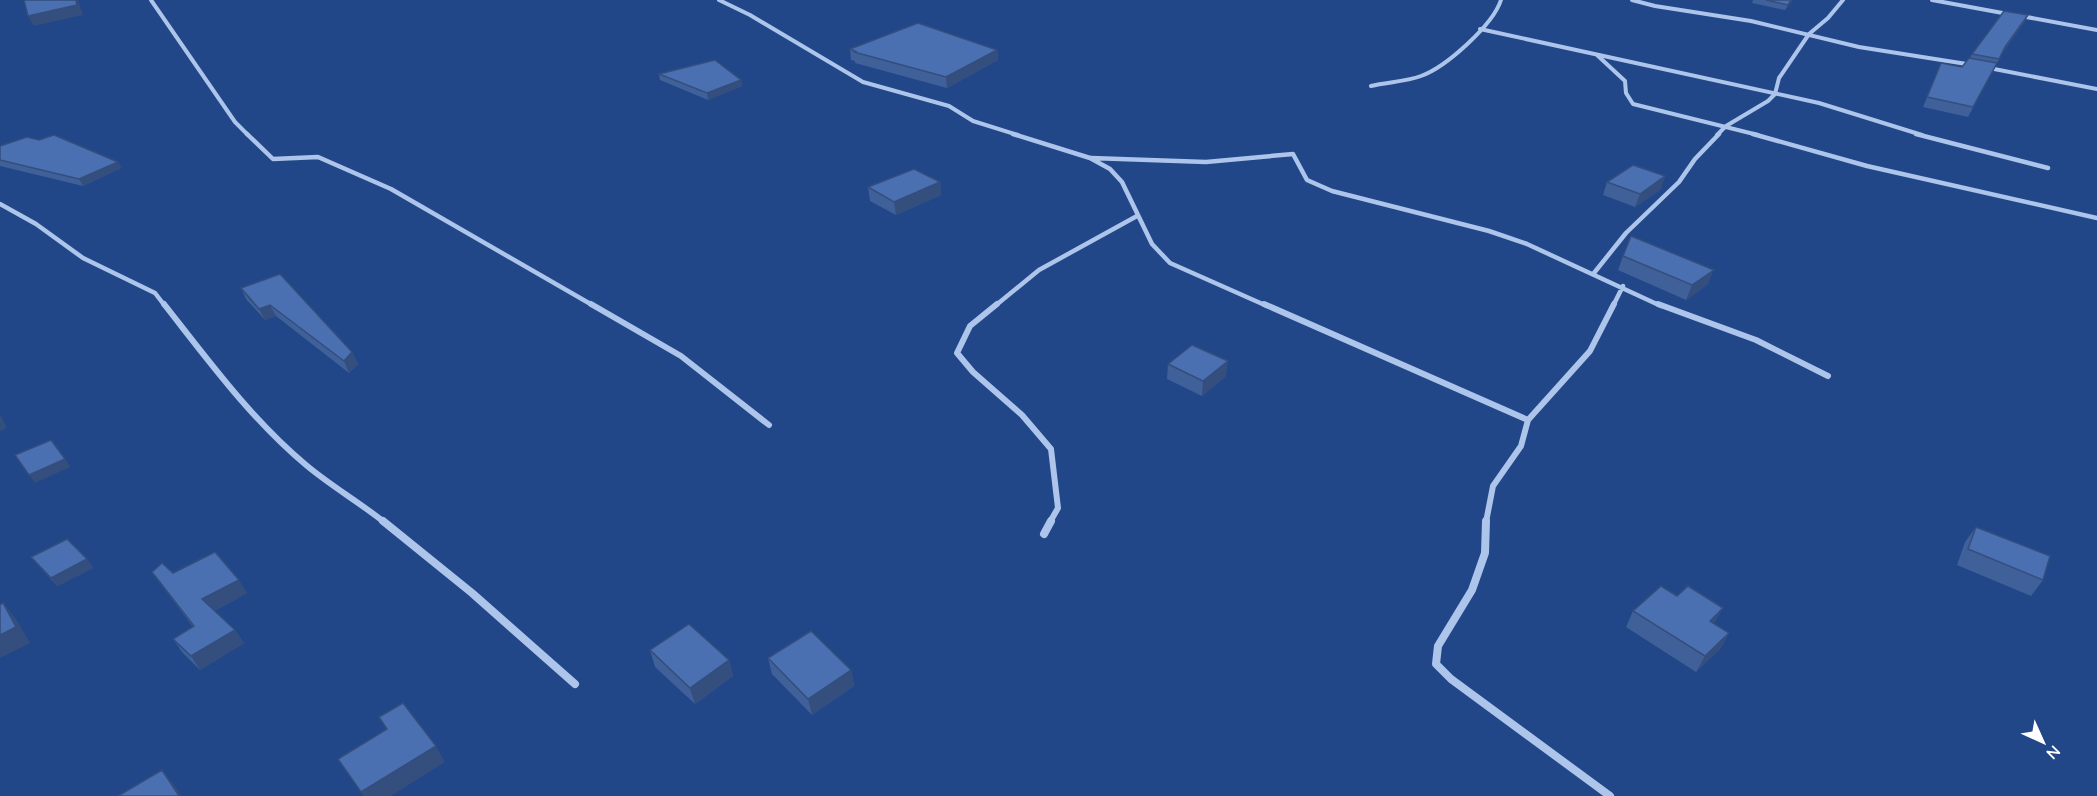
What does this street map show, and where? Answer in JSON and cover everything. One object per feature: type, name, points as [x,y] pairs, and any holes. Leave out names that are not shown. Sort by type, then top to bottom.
[{"type":"street","points":[[151,0],[235,122],[273,159],[318,158],[391,189],[681,356],[769,425]]},
{"type":"street","points":[[719,0],[750,15],[863,82],[949,106],[973,121],[1090,158],[1110,169],[1122,182],[1152,244],[1170,263],[1528,420]]},
{"type":"street","points":[[1371,86],[1422,76],[1434,71],[1497,12],[1502,5],[1501,0]]},
{"type":"street","points":[[1632,0],[1655,6],[1751,21],[1860,47],[1982,66],[2097,89]]},
{"type":"street","points":[[1594,273],[1626,233],[1679,182],[1695,159],[1726,126],[1768,101],[1775,94],[1779,78],[1809,34],[1844,0]]},
{"type":"street","points":[[1932,0],[2009,14]]},
{"type":"street","points":[[2020,16],[2097,30]]},
{"type":"street","points":[[1480,30],[1595,53],[1819,104],[1902,130],[2048,168]]},
{"type":"street","points":[[1595,53],[1625,81],[1626,93],[1633,104],[1726,126],[1867,166],[2097,218]]},
{"type":"street","points":[[1090,158],[1206,162],[1293,154],[1307,180],[1332,191],[1489,231],[1527,244],[1623,286],[1671,310],[1756,340],[1828,376]]},
{"type":"street","points":[[0,204],[36,224],[83,258],[155,293],[221,377],[268,429],[307,466],[367,508],[472,594],[575,684]]},
{"type":"street","points":[[1044,534],[1058,508],[1051,449],[1022,415],[973,372],[957,352],[970,326],[1039,270],[1137,216]]},
{"type":"street","points":[[1610,796],[1451,679],[1436,664],[1438,646],[1472,590],[1485,553],[1486,515],[1493,486],[1521,446],[1528,420],[1590,351],[1623,286]]},
{"type":"building","points":[[24,0],[76,0],[77,5],[28,16]]},
{"type":"building","points":[[1766,0],[1791,0],[1788,5]]},
{"type":"building","points":[[2004,11],[2028,15],[1999,59],[1972,54]]},
{"type":"building","points":[[918,23],[997,50],[946,77],[850,49]]},
{"type":"building","points":[[1969,58],[1997,63],[1973,107],[1927,97],[1941,63],[1962,67]]},
{"type":"building","points":[[715,60],[741,80],[707,93],[659,74]]},
{"type":"building","points":[[54,135],[118,162],[79,179],[0,160],[0,146],[27,137],[39,140]]},
{"type":"building","points":[[1633,165],[1665,176],[1640,194],[1607,182]]},
{"type":"building","points":[[914,169],[940,182],[894,202],[868,187]]},
{"type":"building","points":[[1631,236],[1714,270],[1692,285],[1623,256]]},
{"type":"building","points":[[280,274],[352,352],[344,361],[270,305],[259,309],[241,288]]},
{"type":"building","points":[[1192,345],[1228,361],[1203,381],[1168,364]]},
{"type":"building","points":[[51,440],[65,459],[29,475],[15,455]]},
{"type":"building","points":[[1976,527],[2050,556],[2043,580],[1968,549]]},
{"type":"building","points":[[67,539],[87,559],[51,578],[31,557]]},
{"type":"building","points":[[215,552],[239,580],[202,599],[235,630],[191,656],[173,639],[194,626],[152,572],[162,563],[173,573]]},
{"type":"building","points":[[1661,586],[1677,596],[1688,586],[1723,608],[1710,621],[1729,633],[1705,656],[1633,611]]},
{"type":"building","points":[[3,603],[16,627],[0,635],[0,605]]},
{"type":"building","points":[[689,624],[729,660],[690,688],[650,650]]},
{"type":"building","points":[[811,631],[851,670],[808,699],[768,658]]},
{"type":"building","points":[[403,703],[436,746],[361,792],[338,759],[387,729],[379,717]]},
{"type":"building","points":[[162,770],[179,796],[118,796]]}]
